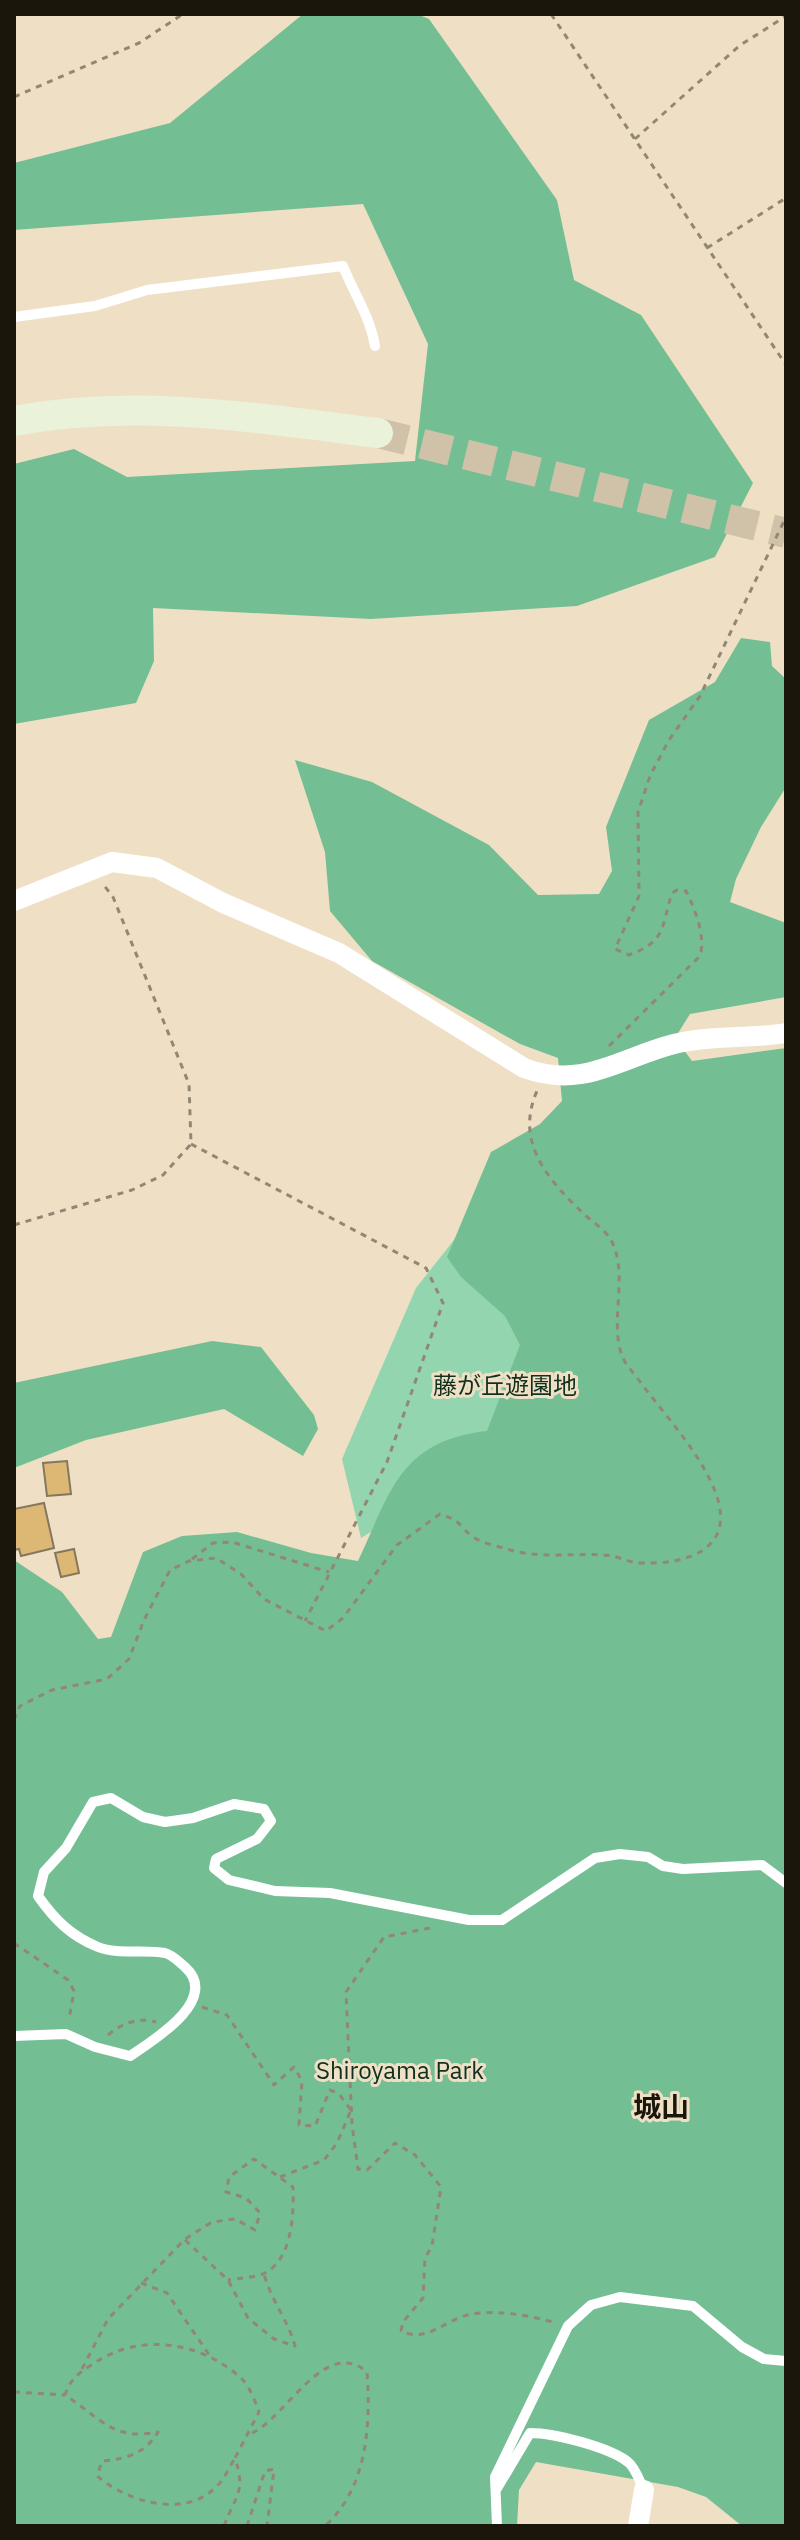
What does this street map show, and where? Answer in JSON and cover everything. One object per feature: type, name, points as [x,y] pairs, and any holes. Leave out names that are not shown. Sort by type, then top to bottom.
[{"type":"street","points":[[14,421],[125,409],[187,410],[378,433]]},
{"type":"street","points":[[14,901],[112,862],[157,868],[223,903],[339,953],[524,1068],[547,1077],[587,1074],[675,1043],[786,1033]]},
{"type":"street","points":[[638,2526],[644,2490]]},
{"type":"lane","points":[[14,317],[95,306],[147,290],[343,266],[354,294],[369,316],[375,346]]},
{"type":"lane","points":[[14,2036],[66,2034],[95,2047],[130,2056],[189,2009],[197,1984],[194,1975],[170,1954],[101,1949],[59,1925],[38,1896],[44,1872],[66,1848],[93,1802],[111,1798],[143,1817],[165,1822],[193,1818],[234,1804],[264,1809],[271,1821],[257,1839],[216,1859],[214,1868],[229,1880],[275,1891],[345,1895],[469,1920],[502,1920],[595,1858],[620,1854],[648,1857],[663,1866],[683,1869],[762,1865],[786,1883]]},
{"type":"lane","points":[[497,2526],[495,2477],[568,2326],[591,2305],[620,2297],[656,2299],[693,2306],[742,2347],[764,2359],[786,2361]]},
{"type":"lane","points":[[495,2492],[530,2433],[598,2448],[630,2463],[644,2490]]},
{"type":"path","points":[[14,97],[139,43],[183,14]]},
{"type":"path","points":[[551,14],[786,365]]},
{"type":"path","points":[[635,139],[739,46],[786,16]]},
{"type":"path","points":[[707,248],[786,198]]},
{"type":"path","points":[[607,1048],[700,956],[702,939],[690,901],[686,891],[677,890],[672,893],[666,921],[658,938],[629,955],[615,949],[639,896],[638,812],[655,763],[700,696],[786,517]]},
{"type":"path","points":[[14,1225],[132,1190],[163,1175],[191,1144],[189,1084],[113,897],[93,872]]},
{"type":"path","points":[[189,1561],[216,1558],[241,1574],[264,1599],[304,1623],[326,1631],[343,1618],[397,1545],[440,1514],[460,1521],[473,1537],[511,1550],[548,1555],[608,1555],[637,1563],[691,1558],[705,1552],[719,1532],[723,1512],[711,1480],[621,1355],[616,1304],[620,1275],[611,1239],[566,1197],[530,1147],[529,1110],[547,1077]]},
{"type":"path","points":[[191,1144],[426,1268],[443,1303],[387,1462],[304,1623]]},
{"type":"path","points":[[14,1720],[20,1706],[52,1690],[107,1679],[129,1659],[144,1620],[170,1570],[189,1561],[213,1543],[232,1542],[329,1572]]},
{"type":"path","points":[[469,1920],[384,1937],[346,1992],[351,2110],[358,2169],[367,2170],[395,2143],[415,2155],[441,2187],[432,2246],[425,2258],[423,2298],[403,2322],[401,2331],[430,2333],[469,2314],[518,2313],[568,2326]]},
{"type":"path","points":[[14,1943],[68,1980],[74,1991],[66,2034]]},
{"type":"path","points":[[190,2003],[227,2015],[274,2085],[294,2067],[302,2081],[299,2125],[315,2126],[330,2090],[339,2094],[351,2110]]},
{"type":"path","points":[[95,2047],[118,2026],[144,2019],[171,2026]]},
{"type":"path","points":[[278,2178],[324,2160],[337,2143],[351,2110]]},
{"type":"path","points":[[80,2373],[108,2319],[185,2239],[212,2222],[235,2219],[255,2230],[260,2213],[246,2198],[226,2192],[229,2177],[254,2159],[293,2187],[294,2212],[282,2260],[264,2274],[228,2280]]},
{"type":"path","points":[[185,2239],[228,2280],[248,2318],[274,2339],[295,2346],[290,2326],[271,2298],[264,2274]]},
{"type":"path","points":[[141,2283],[167,2293],[214,2362]]},
{"type":"path","points":[[65,2395],[70,2381],[110,2351],[149,2342],[173,2343],[244,2380],[259,2412],[249,2434],[266,2427],[321,2370],[344,2361],[356,2363],[367,2372],[370,2411],[358,2479],[346,2505],[325,2526]]},
{"type":"path","points":[[14,2392],[65,2395],[114,2431],[135,2437],[158,2432],[150,2446],[126,2459],[102,2461],[97,2476],[111,2488],[141,2502],[196,2500],[218,2485],[259,2412]]},
{"type":"path","points":[[224,2526],[242,2494],[242,2480],[235,2458]]},
{"type":"path","points":[[247,2526],[265,2471],[274,2469],[267,2526]]},
{"type":"green space","points":[[303,14],[417,14],[429,19],[557,200],[574,280],[641,315],[753,483],[715,557],[577,606],[371,619],[153,608],[154,661],[136,703],[14,724],[14,464],[74,449],[127,477],[415,461],[428,344],[363,204],[14,230],[14,163],[170,123]]},
{"type":"green space","name":"Shiroyama Park","points":[[741,638],[770,642],[772,666],[786,679],[786,787],[761,827],[736,879],[730,902],[786,923],[786,997],[690,1014],[675,1038],[692,1061],[786,1048],[786,2526],[742,2526],[706,2497],[678,2487],[536,2462],[519,2490],[517,2526],[14,2526],[14,1560],[62,1592],[98,1639],[111,1637],[143,1552],[182,1536],[237,1532],[311,1553],[358,1561],[390,1492],[417,1458],[435,1446],[458,1437],[487,1431],[520,1345],[505,1316],[461,1277],[447,1257],[491,1152],[540,1124],[562,1101],[558,1058],[520,1044],[372,961],[330,911],[325,852],[295,760],[372,782],[489,845],[538,895],[599,894],[612,871],[606,827],[649,720],[715,682]]},
{"type":"green space","name":"藤が丘遊園地","points":[[481,1206],[621,1334],[428,1497],[361,1538],[342,1459],[416,1288]]},
{"type":"green space","points":[[212,1341],[261,1347],[314,1415],[318,1429],[303,1456],[224,1409],[86,1440],[14,1468],[14,1383]]},
{"type":"building","points":[[67,1461],[71,1494],[47,1496],[43,1463]]},
{"type":"building","points":[[44,1503],[54,1548],[21,1556],[19,1549],[14,1550],[14,1509]]},
{"type":"building","points":[[74,1549],[79,1573],[61,1577],[55,1553]]},
{"type":"tunnel","points":[[378,433],[786,533]]},
{"type":"district","name":"城山","points":[[661,2107]]}]
